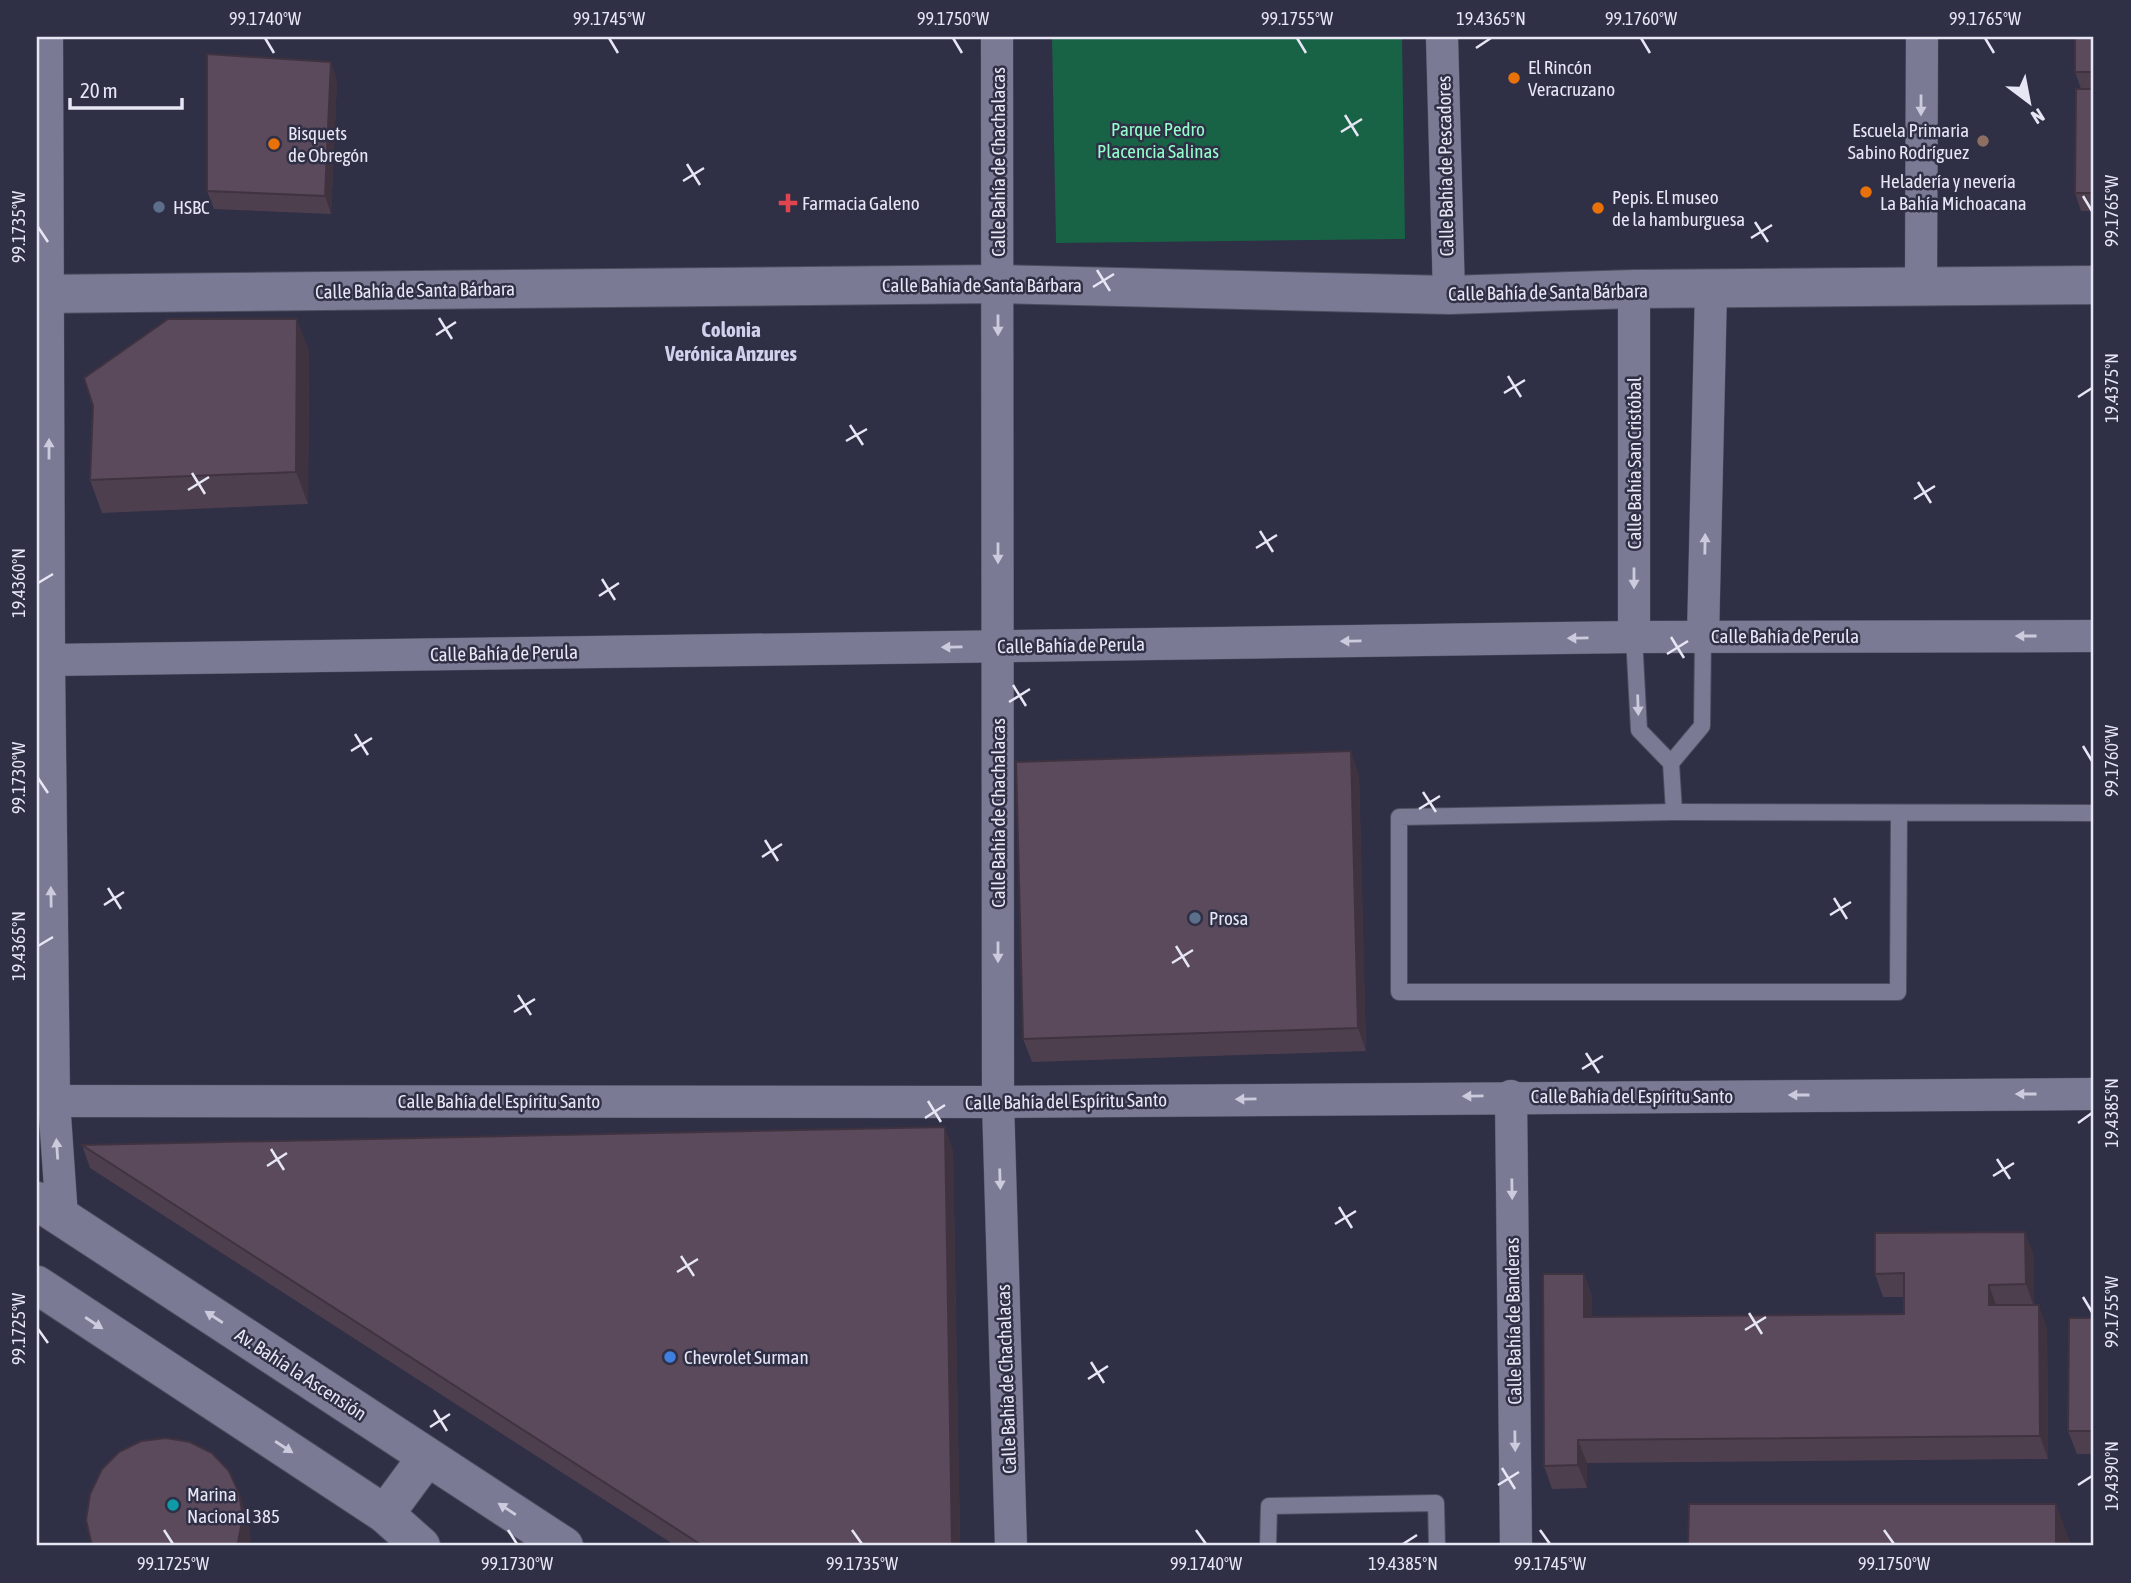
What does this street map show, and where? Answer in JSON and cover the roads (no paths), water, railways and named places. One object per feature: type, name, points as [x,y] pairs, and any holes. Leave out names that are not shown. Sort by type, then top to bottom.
[{"type":"street","points":[[47,37],[43,294],[49,660],[45,1101],[49,1209]]},
{"type":"street","name":"Calle Bahía de Chachalacas","points":[[998,37],[998,1102],[1011,1546]]},
{"type":"street","name":"Calle Bahía de Pescadores","points":[[1442,37],[1449,295]]},
{"type":"street","points":[[1921,285],[1922,37]]},
{"type":"street","name":"Calle Bahía de Santa Bárbara","points":[[43,294],[998,284],[1449,295],[1633,289],[2094,285]]},
{"type":"street","name":"Calle Bahía San Cristóbal","points":[[1633,289],[1634,637]]},
{"type":"street","points":[[1703,636],[1711,290]]},
{"type":"street","name":"Calle Bahía de Perula","points":[[49,660],[1703,636],[2094,636]]},
{"type":"street","name":"Calle Bahía del Espíritu Santo","points":[[45,1101],[998,1102],[1511,1096],[2094,1094]]},
{"type":"street","name":"Calle Bahía de Banderas","points":[[1511,1096],[1516,1546]]},
{"type":"street","name":"Av. Bahía la Ascensión","points":[[49,1209],[564,1546]]},
{"type":"street","points":[[37,1285],[385,1514],[421,1546]]},
{"type":"street","points":[[385,1514],[428,1457]]},
{"type":"lane","points":[[1671,763],[1702,726],[1703,636]]},
{"type":"lane","points":[[1634,637],[1639,730],[1671,763],[1674,812]]},
{"type":"lane","points":[[1899,813],[1898,992],[1399,992],[1399,817],[1674,812],[2092,813]]},
{"type":"lane","points":[[1268,1546],[1269,1506],[1436,1503],[1437,1546]]},
{"type":"place","name":"El Rincón Veracruzano","points":[[1514,78]]},
{"type":"place","name":"Escuela Primaria Sabino Rodríguez","points":[[1983,141]]},
{"type":"place","name":"Bisquets de Obregón","points":[[274,144]]},
{"type":"place","name":"Heladería y nevería La Bahía Michoacana","points":[[1866,192]]},
{"type":"place","name":"Farmacia Galeno","points":[[788,203]]},
{"type":"place","name":"HSBC","points":[[159,207]]},
{"type":"place","name":"Pepis. El museo de la hamburguesa","points":[[1598,208]]},
{"type":"place","name":"Prosa","points":[[1195,918]]},
{"type":"place","name":"Chevrolet Surman","points":[[670,1357]]},
{"type":"place","name":"Marina Nacional 385","points":[[173,1505]]},
{"type":"district","name":"Colonia Verónica Anzures","points":[[731,342]]},
{"type":"park label","name":"Parque Pedro Placencia Salinas","points":[[1158,140]]}]
